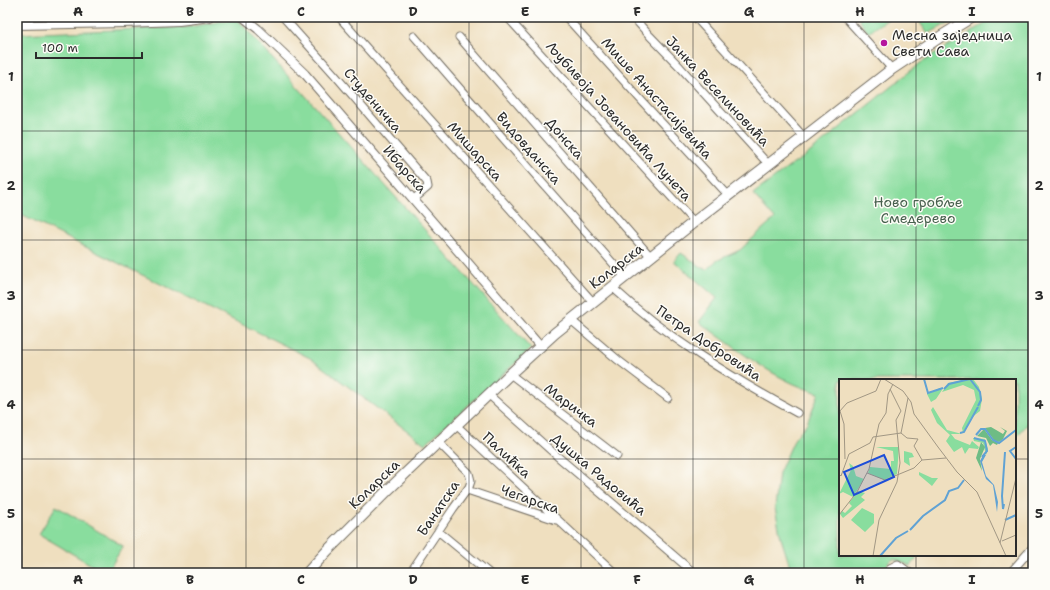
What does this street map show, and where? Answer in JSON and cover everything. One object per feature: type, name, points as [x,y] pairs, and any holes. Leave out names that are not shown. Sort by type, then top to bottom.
[{"type":"main road","name":"Коларска","points":[[307,573],[357,520],[488,394],[540,346],[571,320],[694,222],[892,69],[942,35],[972,17]]},
{"type":"street","points":[[17,25],[124,20],[166,19],[179,21],[210,17]]},
{"type":"street","name":"Ибарска","points":[[243,17],[306,74],[540,346]]},
{"type":"street","name":"Студеничка","points":[[284,17],[427,182],[428,187],[414,199]]},
{"type":"street","name":"Мишарска","points":[[339,17],[593,302]]},
{"type":"street","name":"Мише Анастасијевића","points":[[566,17],[729,196]]},
{"type":"street","name":"Јанка Веселиновића","points":[[633,17],[768,165]]},
{"type":"street","points":[[695,17],[804,137]]},
{"type":"street","points":[[845,17],[892,69]]},
{"type":"street","name":"Љубивоја Јовановића Лунета","points":[[508,18],[694,222]]},
{"type":"street","name":"Видовданска","points":[[414,36],[625,277]]},
{"type":"street","name":"Донска","points":[[459,37],[651,257]]},
{"type":"street","name":"Петра Добровића","points":[[612,287],[650,320],[683,344],[750,387],[797,413]]},
{"type":"street","points":[[571,320],[618,360],[668,398]]},
{"type":"street","name":"Маричка","points":[[510,374],[617,456]]},
{"type":"street","name":"Душка Радовића","points":[[488,394],[557,456],[694,573]]},
{"type":"street","name":"Палићка","points":[[456,425],[558,521]]},
{"type":"street","name":"Банатска","points":[[412,572],[438,531],[469,487],[471,481],[469,473],[438,442]]},
{"type":"street","name":"Чегарска","points":[[467,490],[558,521],[615,573]]},
{"type":"street","points":[[438,531],[489,573]]},
{"type":"street","points":[[1010,573],[1033,547]]},
{"type":"street","points":[[887,573],[890,568],[898,564],[910,573]]},
{"type":"green space","points":[[891,17],[868,33],[858,18]]},
{"type":"green space","points":[[916,17],[959,17],[928,34]]},
{"type":"green space","name":"Ново гробље Смедерево","points":[[996,17],[1033,17],[1033,418],[1016,437],[1016,379],[839,379],[839,556],[918,556],[911,566],[893,559],[879,573],[792,573],[781,538],[775,508],[779,473],[795,438],[807,423],[819,393],[803,388],[771,372],[699,322],[717,298],[674,261],[681,253],[706,270],[716,261],[740,250],[775,219],[753,194],[804,157],[919,64]]},
{"type":"green space","points":[[229,20],[239,21],[531,349],[425,444],[310,358],[17,213],[17,34],[189,27]]},
{"type":"green space","points":[[56,506],[123,546],[107,573],[39,534]]},
{"type":"place","name":"Месна заједница Свети Сава","points":[[884,43]]}]
